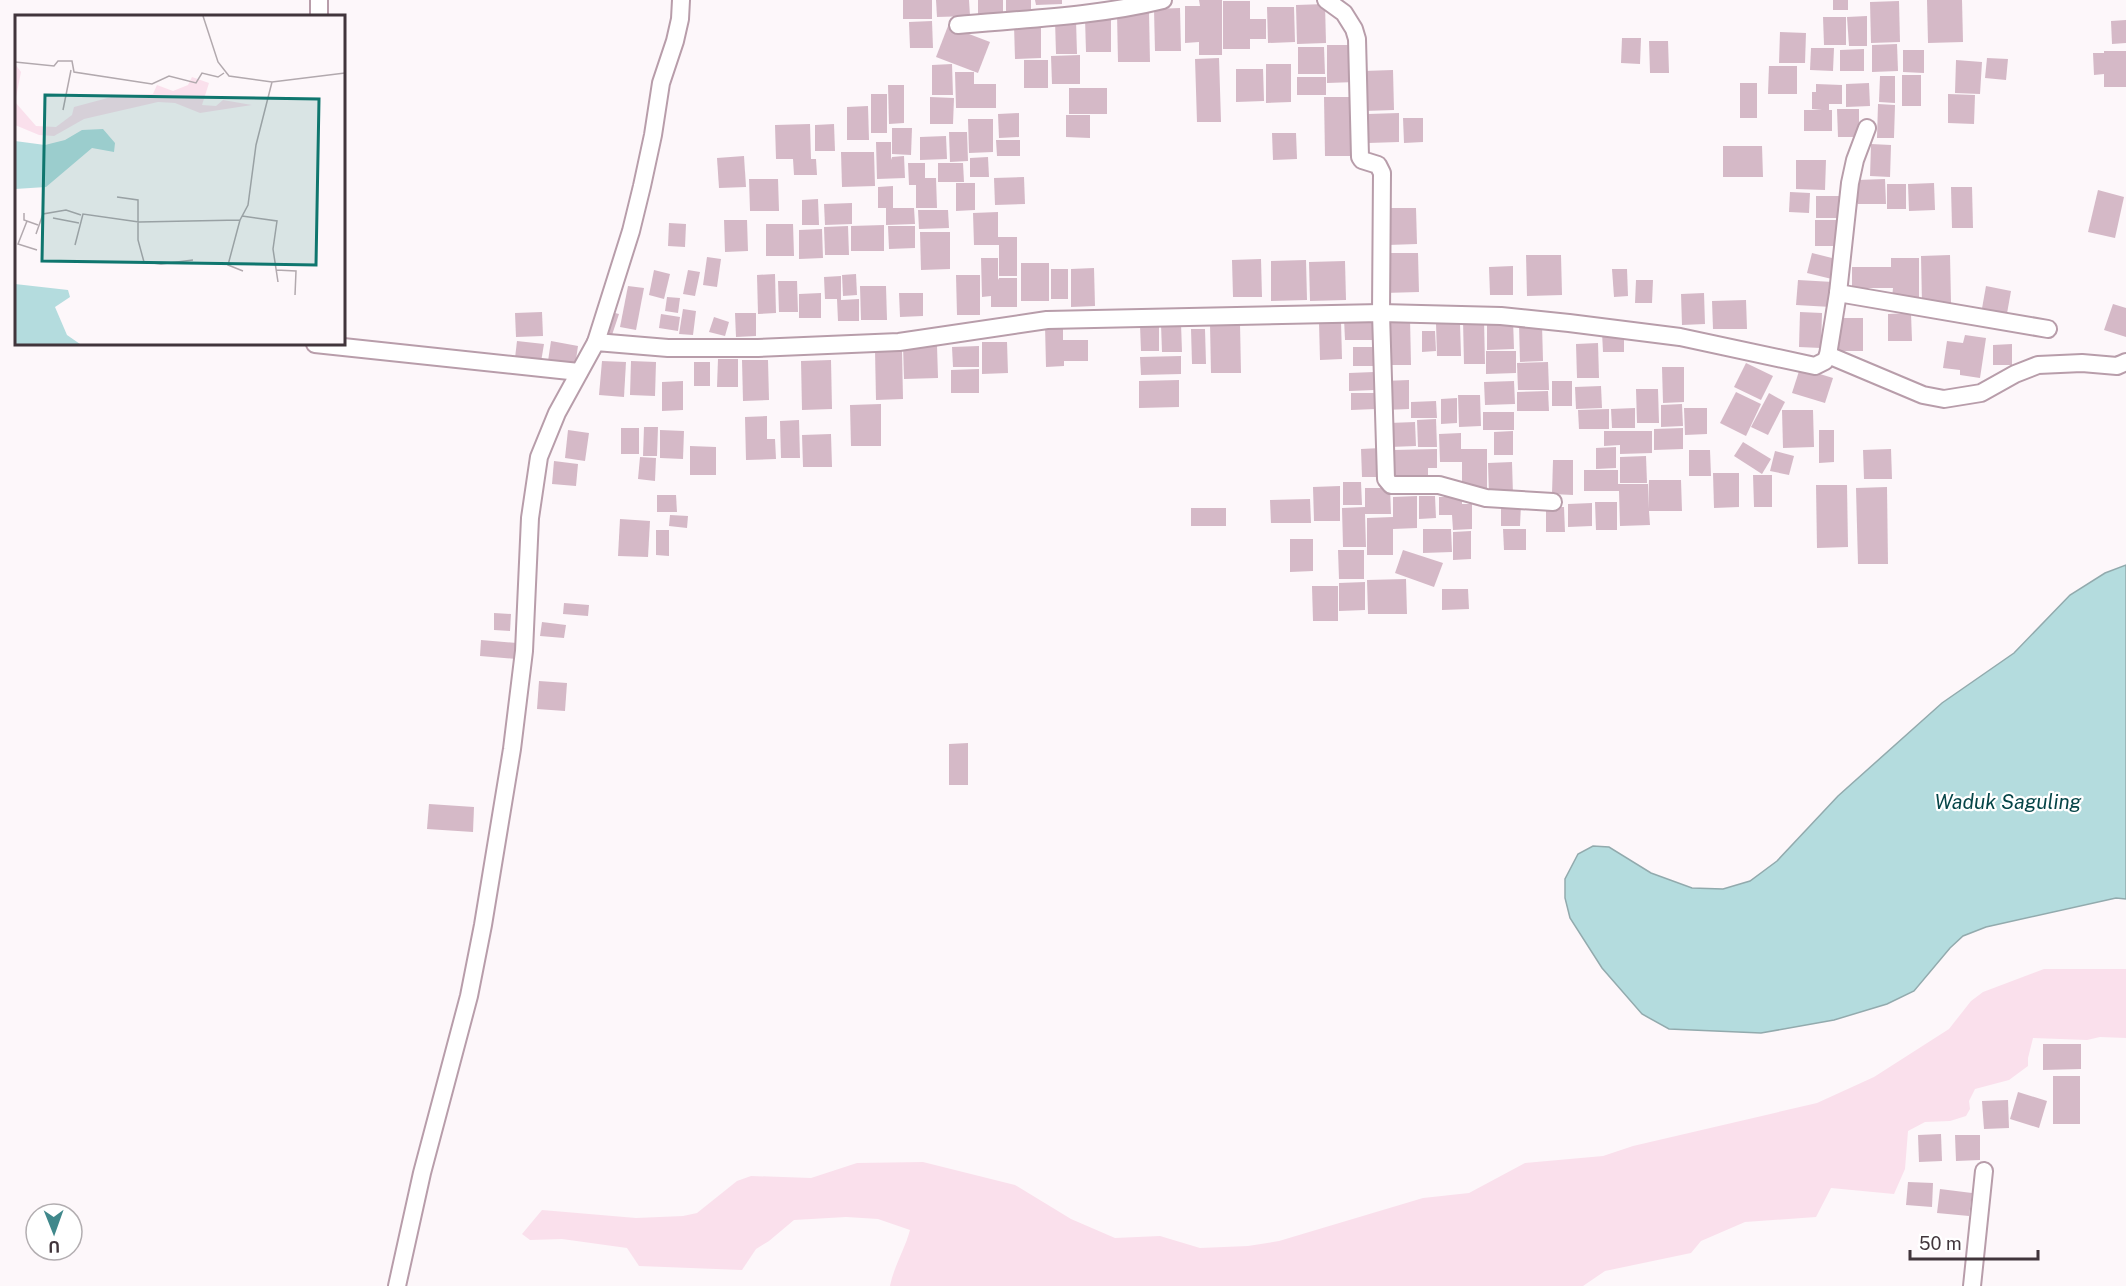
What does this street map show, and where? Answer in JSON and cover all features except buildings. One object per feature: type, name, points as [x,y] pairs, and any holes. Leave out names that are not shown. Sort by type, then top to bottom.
[{"type":"street","points":[[397,1286],[422,1173],[469,996],[483,925],[512,749],[522,672],[530,518],[539,457],[557,413],[596,342],[631,231],[653,135],[661,83],[680,19],[681,0]]},
{"type":"street","points":[[958,25],[1138,6],[1163,0]]},
{"type":"street","points":[[1326,0],[1344,13],[1356,34],[1360,157],[1362,160],[1376,163],[1381,170],[1384,476],[1391,485],[1439,485],[1486,498],[1553,502]]},
{"type":"street","points":[[596,342],[668,348],[758,348],[898,342],[1020,323],[1058,320],[1381,312],[1502,315],[1569,322],[1680,337],[1813,366],[1825,361],[1828,355],[1838,293],[1850,183],[1855,160],[1867,128]]},
{"type":"street","points":[[1838,293],[2048,329]]},
{"type":"street","points":[[324,345],[579,372]]},
{"type":"street","points":[[1828,355],[1923,395],[1944,399],[1981,393],[2015,374],[2038,365],[2064,363],[2117,366],[2126,362]]},
{"type":"street","points":[[1972,1286],[1984,1171]]},
{"type":"shaded area","points":[[2044,969],[2126,969],[2126,1038],[2100,1037],[2087,1040],[2033,1038],[2028,1066],[2009,1080],[1975,1089],[1969,1101],[1970,1109],[1966,1116],[1950,1121],[1925,1122],[1908,1131],[1905,1169],[1894,1194],[1831,1188],[1816,1217],[1745,1222],[1701,1241],[1691,1253],[1605,1271],[1583,1286],[890,1286],[910,1230],[878,1219],[846,1217],[794,1220],[756,1249],[742,1270],[639,1266],[627,1248],[562,1239],[530,1240],[522,1234],[542,1210],[636,1218],[683,1216],[697,1213],[737,1181],[751,1176],[811,1178],[857,1163],[923,1162],[1015,1185],[1071,1219],[1115,1238],[1160,1236],[1200,1248],[1248,1246],[1279,1241],[1423,1198],[1469,1193],[1525,1163],[1603,1156],[1633,1146],[1817,1103],[1874,1077],[1949,1029],[1971,1001],[1983,992]]},
{"type":"water","name":"Waduk Saguling","points":[[2126,565],[2126,899],[2116,898],[1986,927],[1963,936],[1914,991],[1887,1004],[1834,1020],[1761,1033],[1669,1029],[1642,1014],[1602,968],[1570,918],[1565,898],[1565,879],[1578,854],[1593,846],[1609,847],[1651,873],[1692,888],[1723,889],[1750,881],[1777,861],[1838,796],[1942,703],[2014,653],[2070,595],[2105,573]]}]
